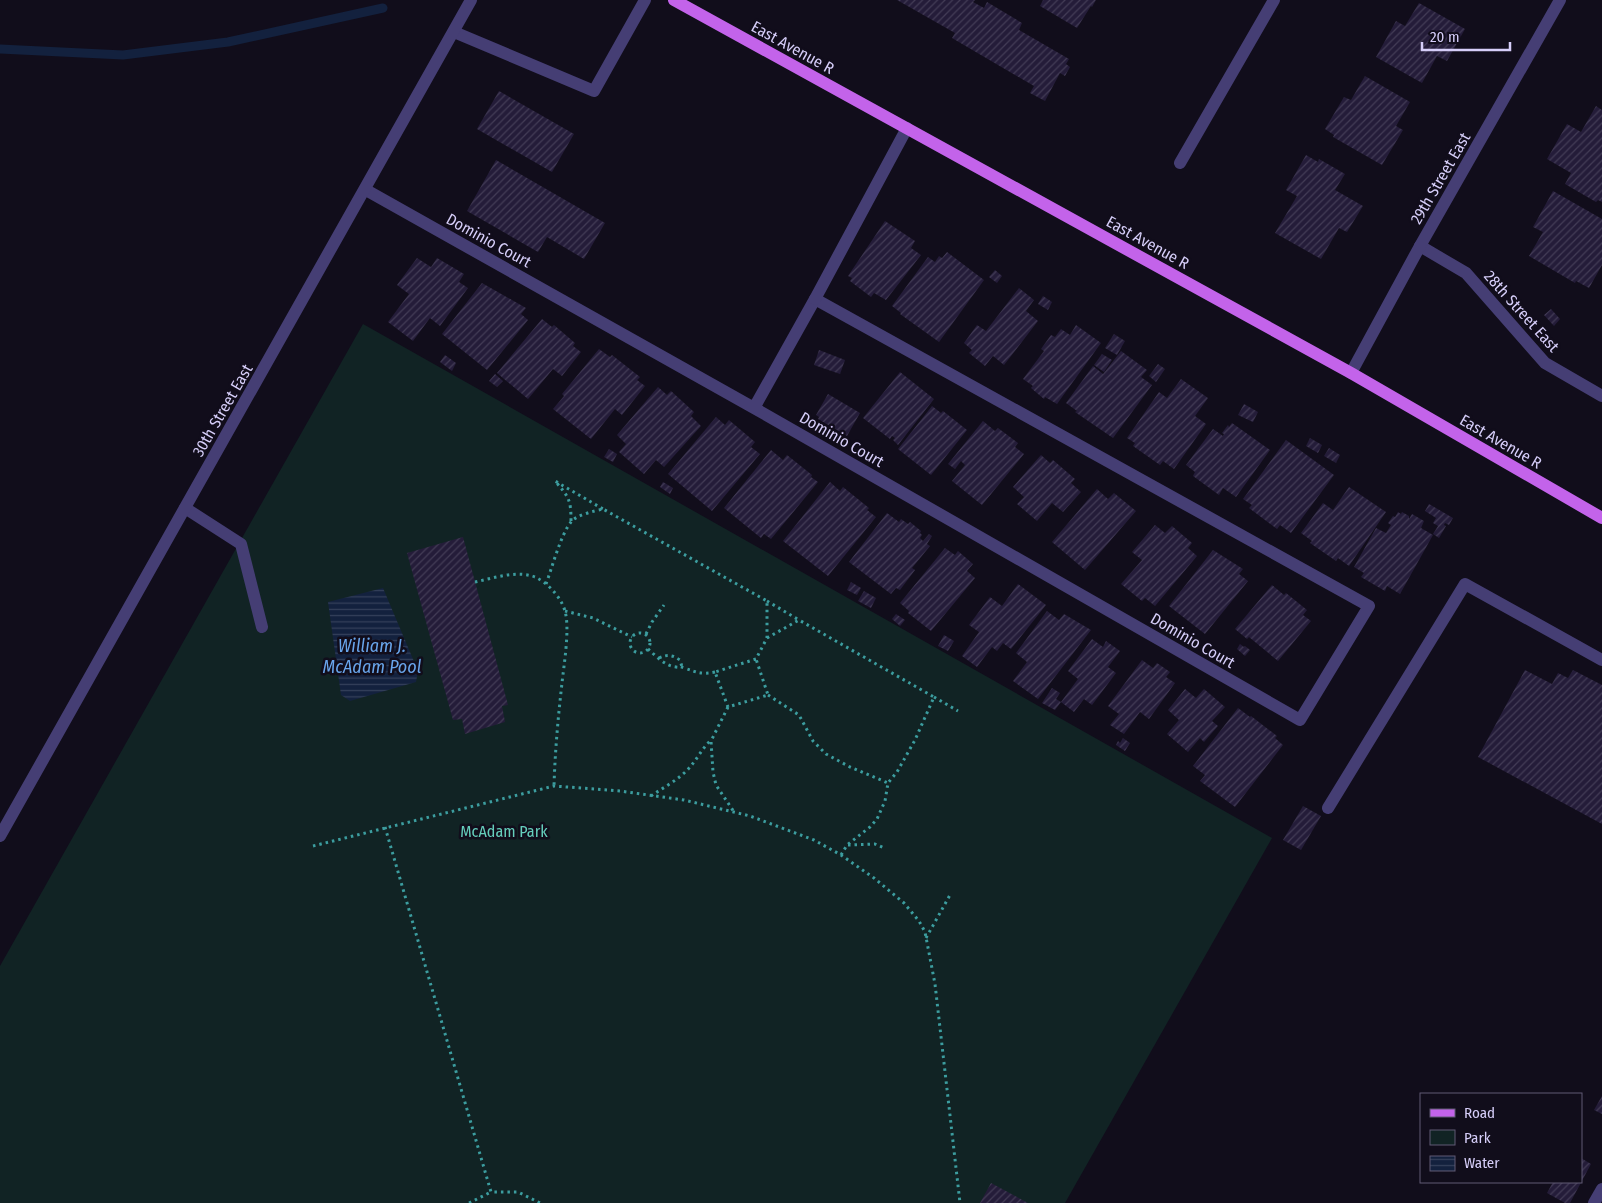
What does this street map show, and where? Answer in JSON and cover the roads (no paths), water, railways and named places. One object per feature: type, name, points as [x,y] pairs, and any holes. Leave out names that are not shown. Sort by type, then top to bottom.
[{"type":"main road","name":"East Avenue R","points":[[674,0],[1351,373],[1602,518]]},
{"type":"street","name":"30th Street East","points":[[0,836],[366,190],[471,0]]},
{"type":"street","points":[[454,32],[594,91],[645,0]]},
{"type":"street","points":[[1180,163],[1274,0]]},
{"type":"street","name":"29th Street East","points":[[1351,373],[1420,246],[1560,0]]},
{"type":"street","points":[[754,408],[907,128]]},
{"type":"street","name":"Dominio Court","points":[[366,190],[754,408],[1300,720],[1369,606],[815,299]]},
{"type":"street","name":"28th Street East","points":[[1420,246],[1466,273],[1545,363],[1602,396]]},
{"type":"street","points":[[185,508],[241,544],[262,627]]},
{"type":"street","points":[[1328,808],[1465,584],[1602,660]]},
{"type":"street","points":[[1594,1203],[1602,1189]]},
{"type":"water","name":"William J. McAdam Pool","points":[[383,588],[418,671],[416,682],[350,701],[341,695],[328,602]]},
{"type":"waterway","points":[[0,49],[123,55],[228,42],[383,8]]},
{"type":"park label","name":"McAdam Park","points":[[504,831]]}]
